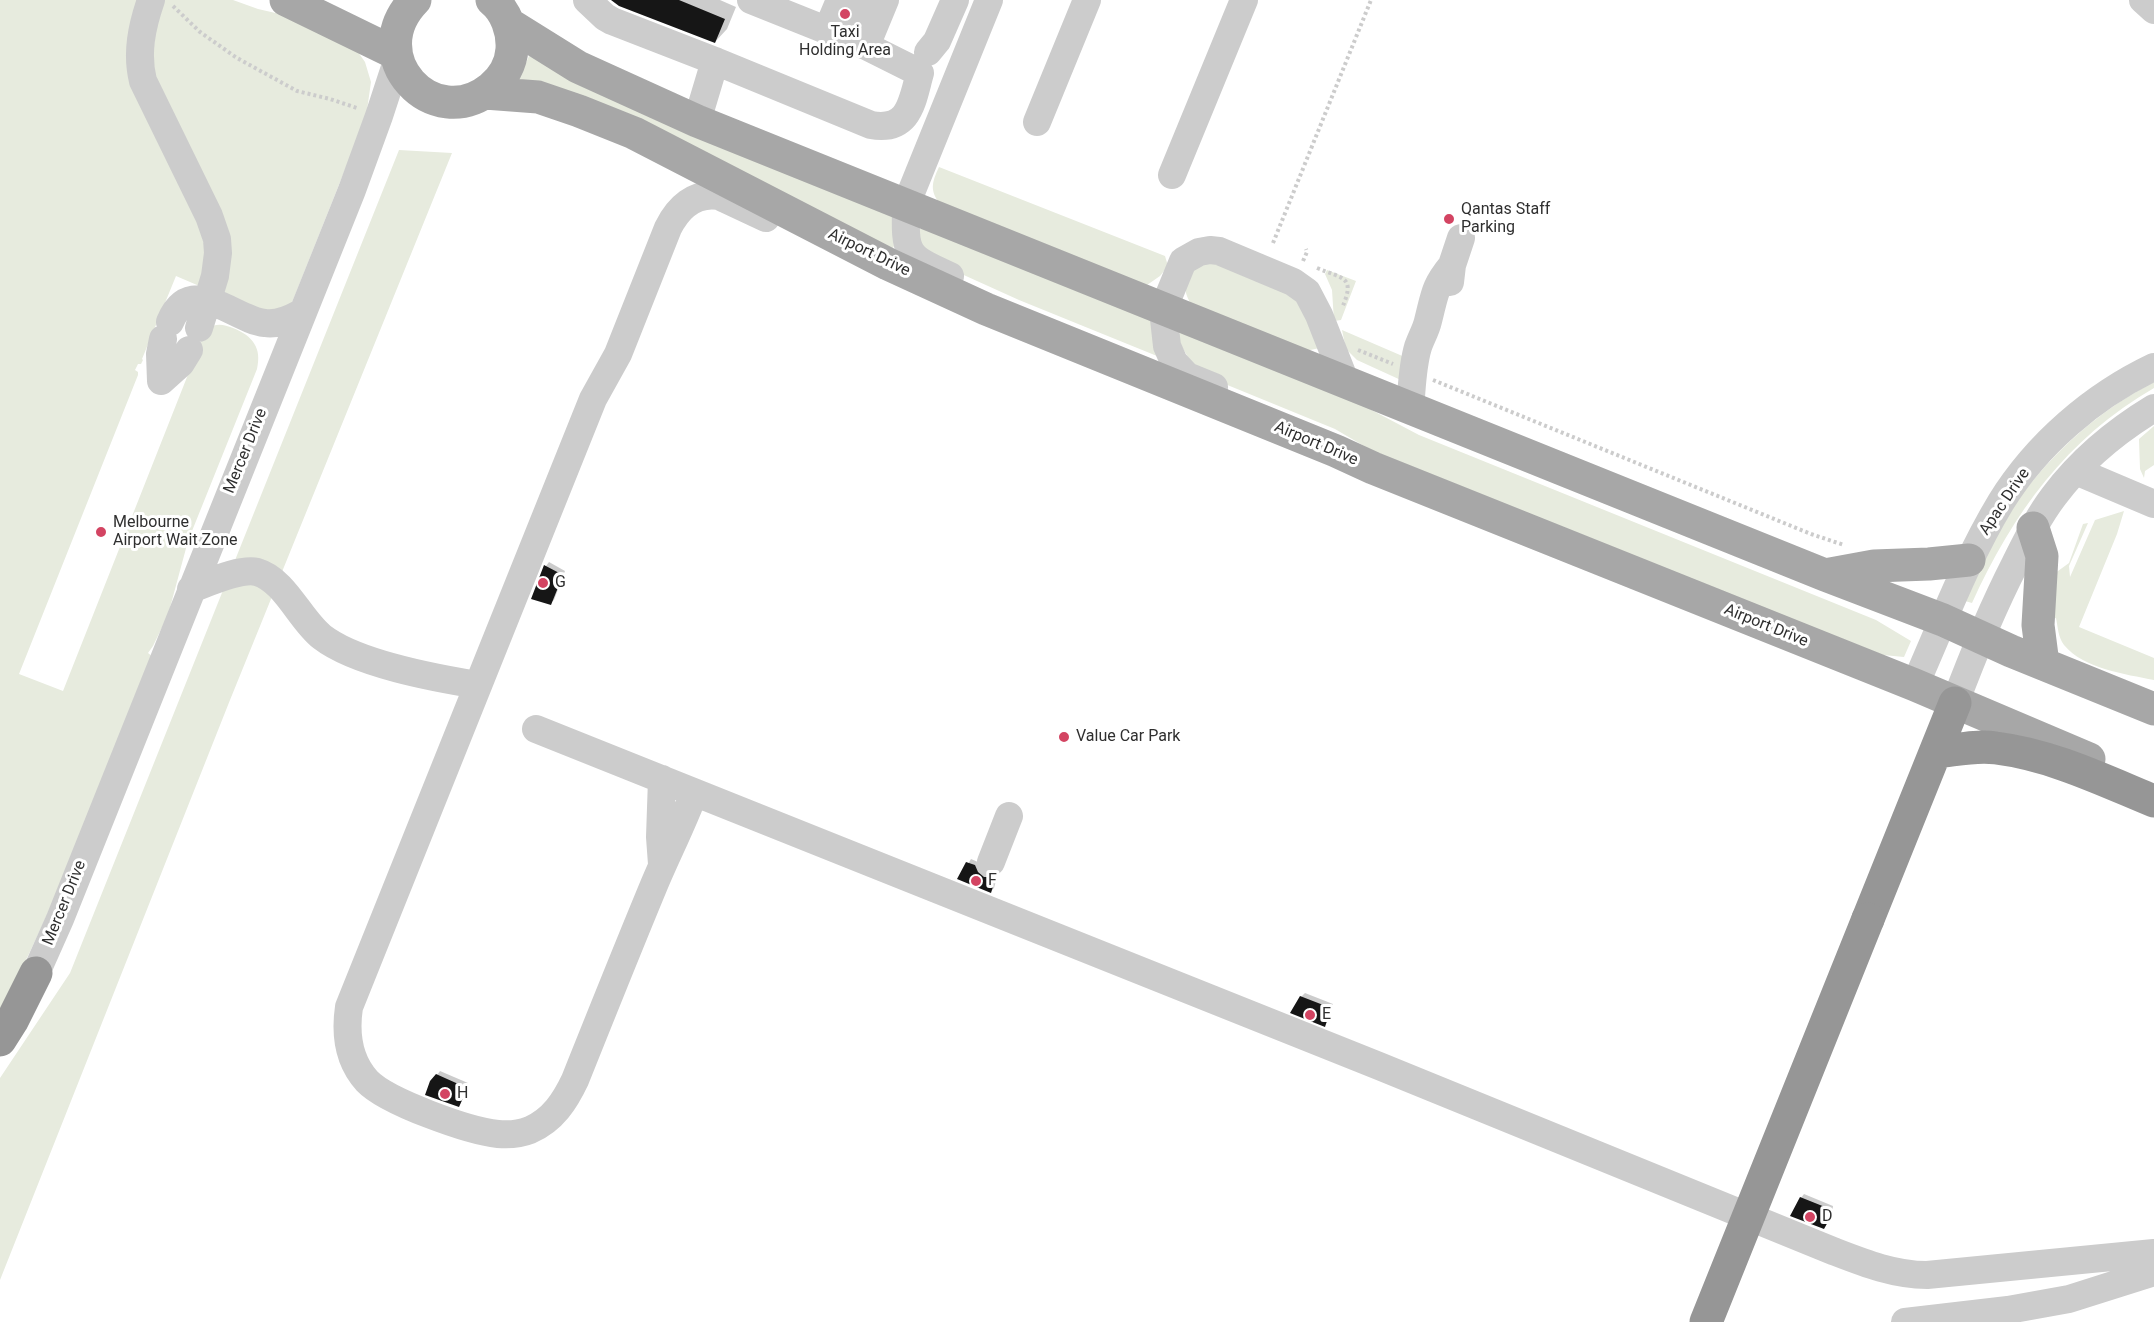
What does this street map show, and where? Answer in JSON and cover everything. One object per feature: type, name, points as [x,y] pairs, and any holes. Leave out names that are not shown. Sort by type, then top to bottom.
[{"type":"highway","points":[[1706,1322],[1954,703]]},
{"type":"highway","points":[[1936,752],[1977,747],[1997,748],[2056,760],[2154,801]]},
{"type":"highway","points":[[0,1040],[36,973]]},
{"type":"main road","points":[[286,0],[396,57]]},
{"type":"main road","points":[[413,0],[400,20],[394,42],[396,57],[410,84],[423,94],[438,100],[454,102],[470,100],[485,93],[503,75],[509,63],[512,44],[498,7]]},
{"type":"main road","points":[[498,7],[578,67],[697,121],[1410,409],[1943,620],[2154,709]]},
{"type":"main road","name":"Airport Drive","points":[[485,93],[538,97],[634,133],[888,264],[986,309],[1373,468],[1915,685],[2154,786]]},
{"type":"main road","points":[[2033,528],[2042,556],[2038,625],[2043,664]]},
{"type":"main road","points":[[1825,575],[1874,566],[1969,560]]},
{"type":"street","points":[[587,0],[612,21],[871,125],[882,127],[894,125],[902,119],[909,110],[920,73],[798,15]]},
{"type":"street","points":[[798,15],[840,0]]},
{"type":"street","points":[[798,15],[862,0]]},
{"type":"street","points":[[798,15],[885,0]]},
{"type":"street","points":[[928,52],[937,41],[955,0]]},
{"type":"street","points":[[989,0],[906,205],[905,239],[907,248],[916,259],[999,299],[1063,342]]},
{"type":"street","points":[[1037,122],[1087,0]]},
{"type":"street","points":[[1172,175],[1244,0]]},
{"type":"street","points":[[2143,0],[2154,10]]},
{"type":"street","points":[[158,2],[140,43],[141,73],[146,88],[201,199],[218,246],[218,262],[208,300],[195,337],[182,363],[161,381],[160,354],[166,331],[174,313],[183,304],[195,300],[208,300],[266,324],[283,321],[301,313]]},
{"type":"street","name":"Mercer Drive","points":[[36,973],[60,919],[352,190],[379,116],[396,57]]},
{"type":"street","points":[[697,121],[715,61]]},
{"type":"street","points":[[694,793],[575,1080],[556,1113],[530,1130],[499,1134],[456,1123],[381,1092],[368,1081],[356,1065],[347,1039],[349,1008],[593,399],[618,354],[672,220],[684,205],[692,200],[712,195],[719,196],[811,241],[888,264]]},
{"type":"street","points":[[1336,451],[1271,410],[1187,376],[1180,370],[1167,346],[1163,310],[1183,261],[1199,252],[1218,251],[1293,282],[1306,292],[1319,315],[1345,381]]},
{"type":"street","points":[[1410,409],[1413,371],[1418,347],[1428,323],[1445,296],[1457,251]]},
{"type":"street","points":[[195,337],[207,321],[218,317],[249,328],[264,345],[275,380]]},
{"type":"street","name":"Apac Drive","points":[[1915,685],[1969,560],[2002,500],[2047,444],[2077,417],[2127,380],[2154,367]]},
{"type":"street","points":[[1954,703],[1980,637],[2033,528],[2054,496],[2106,441],[2154,408]]},
{"type":"street","points":[[2076,471],[2154,504]]},
{"type":"street","points":[[191,589],[240,573],[261,573],[279,587],[321,636],[356,654],[399,668],[478,685]]},
{"type":"street","points":[[399,668],[440,693],[464,721]]},
{"type":"street","points":[[536,729],[1833,1251],[1885,1269],[1906,1274],[1927,1275],[2154,1253]]},
{"type":"street","points":[[662,779],[660,837],[662,866]]},
{"type":"street","points":[[990,862],[1009,816]]},
{"type":"street","points":[[1905,1322],[2008,1310],[2069,1299],[2154,1272]]},
{"type":"path","points":[[1273,243],[1371,0]]},
{"type":"path","points":[[158,2],[179,10],[200,32],[225,51],[297,91],[330,99],[379,116]]},
{"type":"path","points":[[1354,349],[1811,534],[1845,545]]},
{"type":"shaded area","points":[[0,0],[144,0],[138,19],[207,239],[204,288],[176,276],[143,360],[135,370],[138,375],[19,674],[63,691],[206,329],[223,325],[246,335],[257,349],[258,362],[188,541],[168,615],[148,653],[153,657],[62,881],[0,1013]]},
{"type":"shaded area","points":[[159,0],[233,0],[258,9],[293,17],[358,52],[365,62],[371,82],[366,117],[291,305],[262,316],[218,288],[151,74]]},
{"type":"shaded area","points":[[529,56],[892,213],[893,248],[518,81]]},
{"type":"shaded area","points":[[399,150],[452,153],[230,700],[0,1280],[0,1078],[70,973]]},
{"type":"shaded area","points":[[939,167],[1165,256],[1168,266],[1160,276],[1147,285],[941,205],[933,191]]},
{"type":"shaded area","points":[[926,225],[1151,317],[1157,356],[1019,300],[935,262],[923,255],[916,232]]},
{"type":"shaded area","points":[[1211,262],[1297,295],[1320,348],[1300,352],[1192,306],[1186,288],[1191,270]]},
{"type":"shaded area","points":[[1327,270],[1356,281],[1341,320],[1334,321],[1332,290],[1325,274]]},
{"type":"shaded area","points":[[1186,330],[1345,396],[1419,435],[1876,620],[1911,641],[1904,657],[1883,655],[1381,456],[1335,429],[1198,373],[1175,336]]},
{"type":"shaded area","points":[[1342,330],[1407,358],[1403,381],[1357,360],[1346,349]]},
{"type":"shaded area","points":[[2154,382],[2154,388],[2123,408],[2069,454],[2025,509],[2006,538],[1972,603],[1965,601],[2008,514],[2036,477],[2090,424],[2121,401]]},
{"type":"shaded area","points":[[2154,426],[2154,465],[2145,471],[2144,478],[2140,469],[2139,439]]},
{"type":"shaded area","points":[[2124,511],[2079,627],[2154,658],[2154,680],[2118,673],[2082,660],[2062,642],[2056,618],[2046,620],[2047,579],[2069,563],[2083,524],[2088,523],[2069,566],[2070,577],[2095,520]]},
{"type":"building","points":[[611,0],[679,0],[725,19],[715,43],[619,6]]},
{"type":"building","points":[[544,565],[563,575],[551,605],[531,599]]},
{"type":"building","points":[[966,862],[975,865],[984,877],[996,877],[991,893],[957,879]]},
{"type":"building","points":[[1300,996],[1331,1008],[1325,1027],[1290,1013]]},
{"type":"building","points":[[436,1074],[465,1087],[459,1107],[425,1095],[430,1081]]},
{"type":"building","points":[[1800,1197],[1830,1209],[1829,1220],[1824,1229],[1790,1216]]},
{"type":"place","name":"Taxi Holding Area","points":[[845,14]]},
{"type":"place","name":"Qantas Staff Parking","points":[[1449,219]]},
{"type":"place","name":"Melbourne Airport Wait Zone","points":[[101,532]]},
{"type":"place","name":"G","points":[[543,583]]},
{"type":"place","name":"Value Car Park","points":[[1064,737]]},
{"type":"place","name":"F","points":[[976,881]]},
{"type":"place","name":"E","points":[[1310,1015]]},
{"type":"place","name":"H","points":[[445,1094]]},
{"type":"place","name":"D","points":[[1810,1217]]}]
